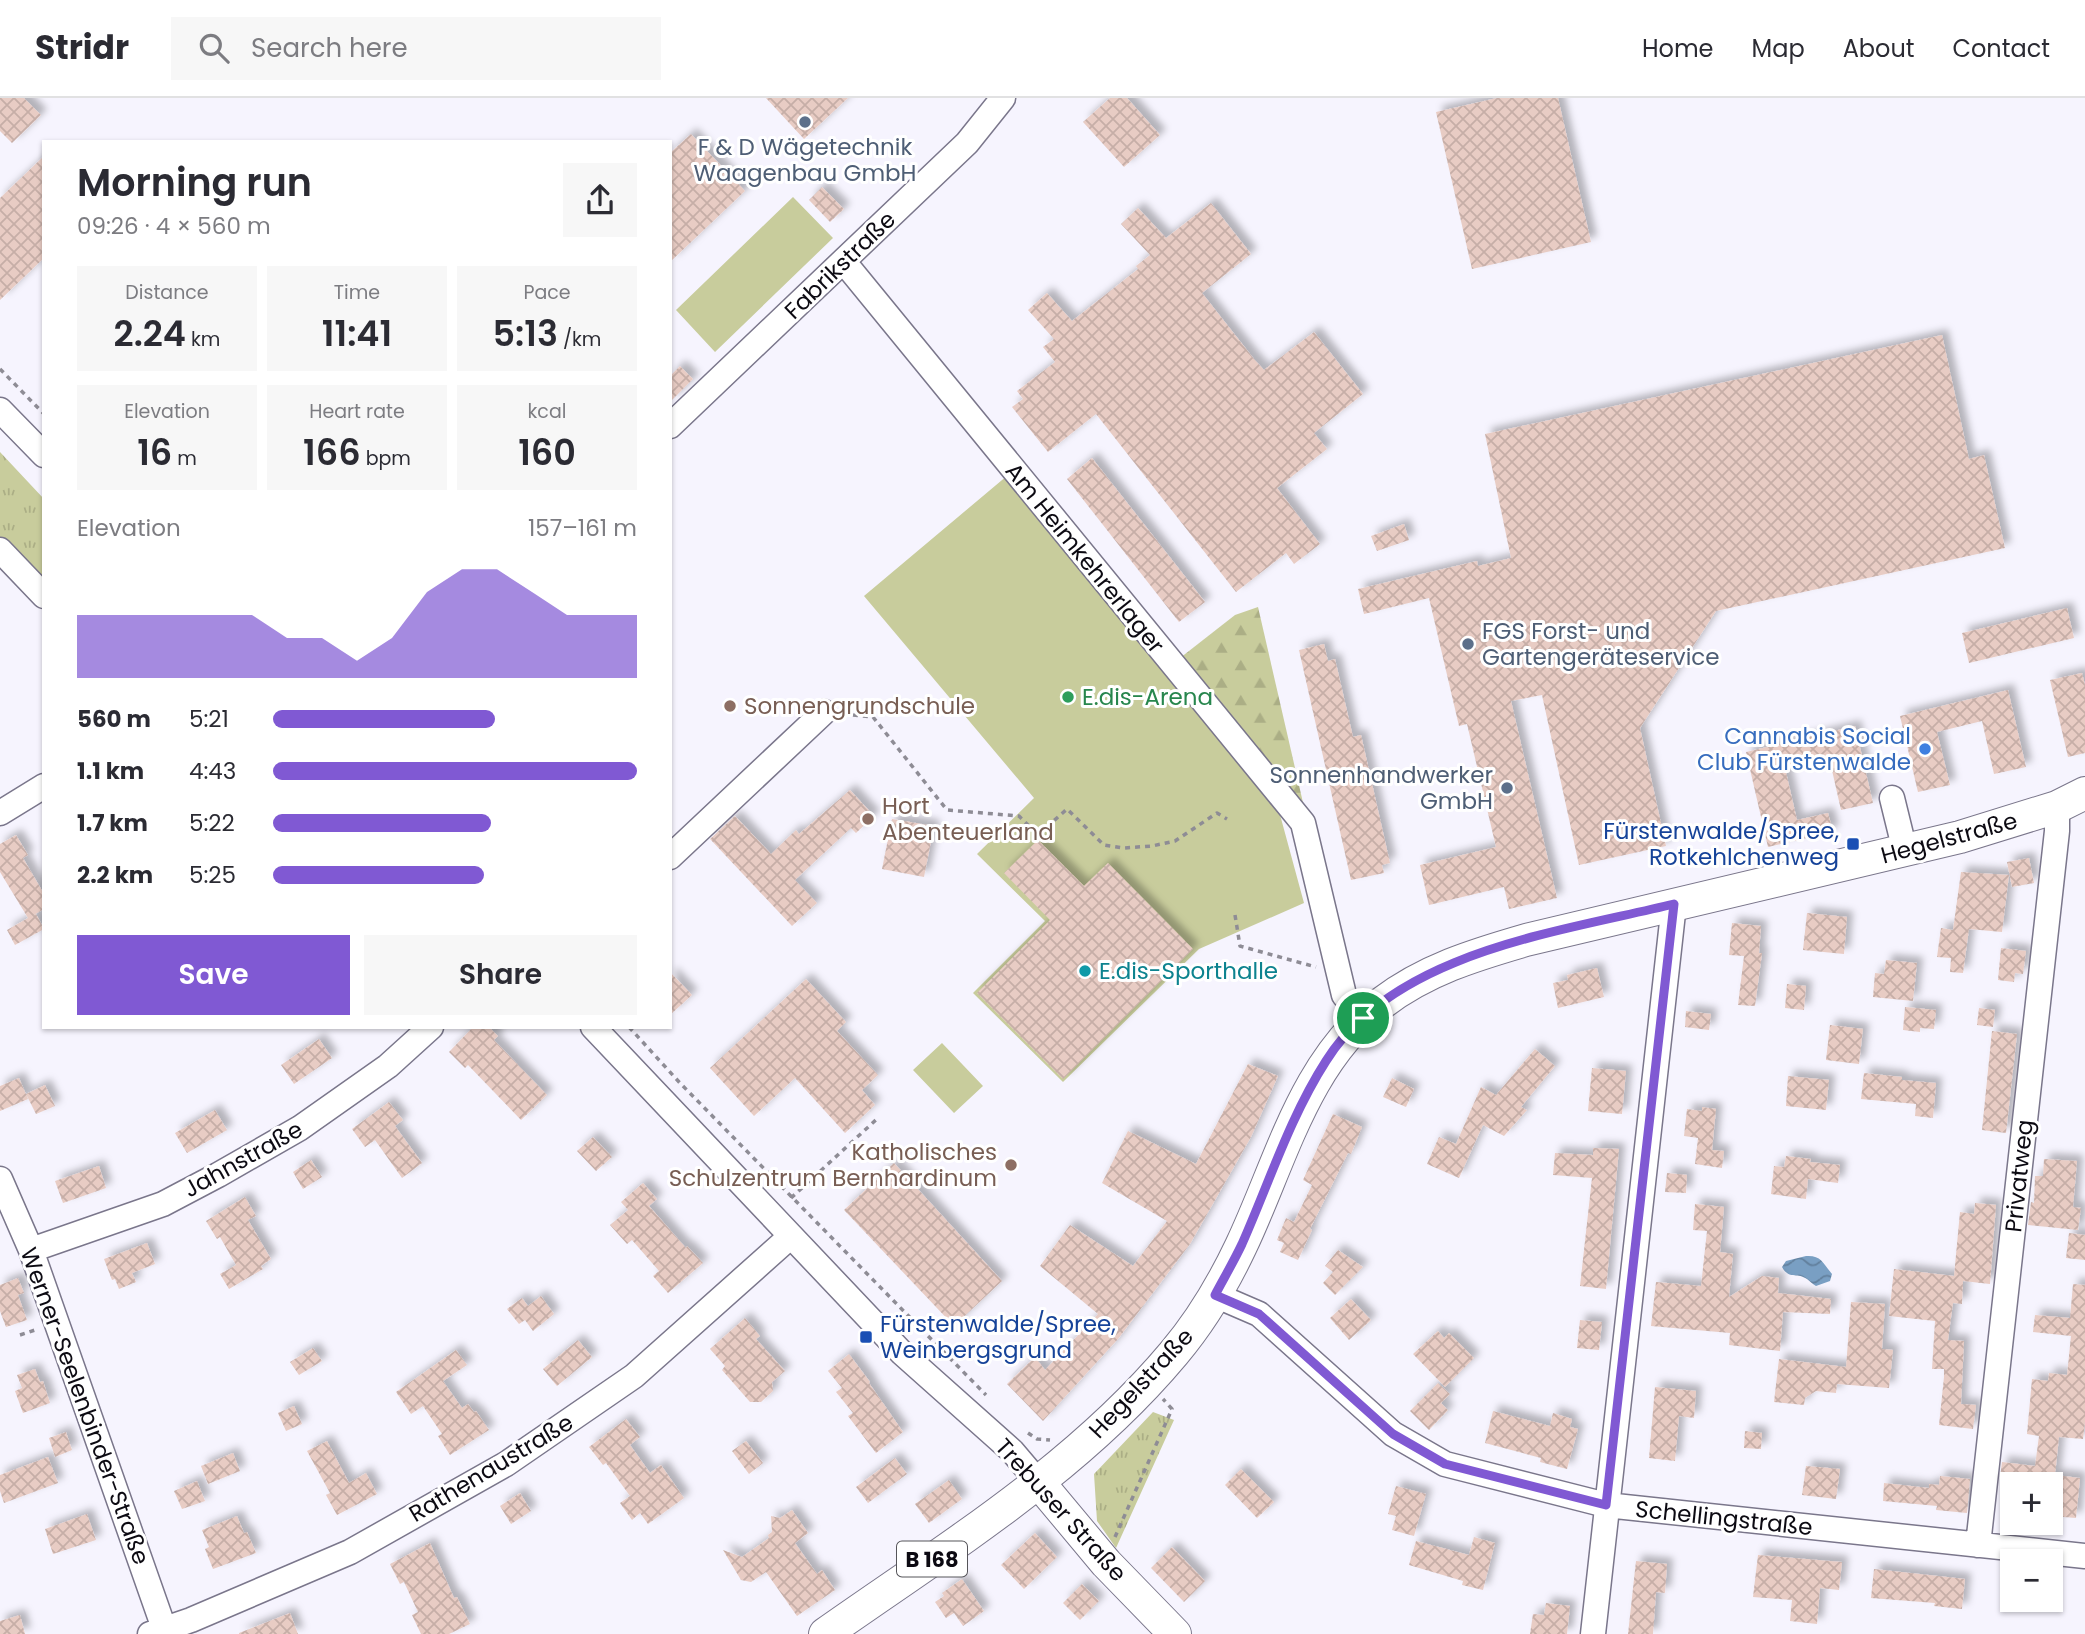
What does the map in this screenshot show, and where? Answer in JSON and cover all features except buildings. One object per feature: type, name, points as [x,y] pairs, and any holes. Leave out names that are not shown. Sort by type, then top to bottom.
[{"type":"main road","name":"Hegelstraße","points":[[1040,1484],[1148,1383],[1193,1329],[1241,1246],[1291,1129],[1326,1061],[1341,1040],[1382,1002],[1428,974],[1461,959],[1526,940],[1973,833],[2057,807],[2085,793]]},
{"type":"main road","name":"B 168","points":[[825,1634],[1040,1484]]},
{"type":"main road","name":"Trebuser Straße","points":[[1040,1484],[1106,1563],[1175,1634]]},
{"type":"street","name":"Fabrikstraße","points":[[672,424],[967,143],[1003,98]]},
{"type":"street","name":"Am Heimkehrerlager","points":[[844,262],[1303,823],[1344,995],[1363,1018]]},
{"type":"street","points":[[0,410],[42,453]]},
{"type":"street","points":[[0,550],[42,594]]},
{"type":"street","points":[[672,856],[824,712]]},
{"type":"street","points":[[1,811],[42,787]]},
{"type":"street","points":[[1892,798],[1905,851]]},
{"type":"street","name":"Privatweg","points":[[1978,1545],[2057,807]]},
{"type":"street","points":[[1593,1634],[1674,904]]},
{"type":"street","name":"Jahnstraße","points":[[31,1250],[163,1204],[218,1175],[300,1128],[388,1066],[429,1029]]},
{"type":"street","name":"Trebuser Straße","points":[[595,1029],[902,1353],[1012,1451],[1040,1484]]},
{"type":"street","name":"Werner-Seelenbinder-Straße","points":[[1,1183],[31,1250],[160,1633]]},
{"type":"street","name":"Rathenaustraße","points":[[160,1633],[350,1552],[506,1464],[634,1376],[791,1236]]},
{"type":"street","name":"Schellingstraße","points":[[1215,1295],[1259,1314],[1393,1434],[1445,1464],[1606,1505],[2085,1556]]},
{"type":"path","points":[[0,369],[42,412]]},
{"type":"path","points":[[824,712],[873,717],[947,810],[1020,816],[1038,835],[1067,808],[1104,845],[1124,848],[1175,841],[1217,813],[1227,819]]},
{"type":"path","points":[[1235,915],[1240,946],[1338,973]]},
{"type":"path","points":[[631,1029],[993,1403]]},
{"type":"path","points":[[771,1216],[877,1118]]},
{"type":"path","points":[[1112,1546],[1172,1409],[1148,1383]]},
{"type":"path","points":[[1021,1428],[1037,1439],[1052,1440]]},
{"type":"green space","points":[[793,197],[833,238],[715,352],[676,310]]},
{"type":"green space","points":[[0,452],[42,497],[42,582],[0,537]]},
{"type":"green space","name":"E.dis-Arena","points":[[1008,475],[1279,811],[1304,903],[1199,949],[1063,1082],[973,993],[1045,921],[977,854],[1034,798],[864,596]]},
{"type":"green space","points":[[1258,607],[1304,807],[1180,658],[1235,615]]},
{"type":"green space","points":[[942,1043],[983,1086],[954,1113],[913,1070]]},
{"type":"green space","points":[[1153,1412],[1174,1420],[1116,1548],[1097,1521],[1094,1474]]},
{"type":"water","points":[[1806,1256],[1821,1260],[1832,1274],[1830,1281],[1816,1286],[1803,1277],[1790,1275],[1782,1267],[1786,1261]]},
{"type":"place","name":"F & D Wägetechnik Waagenbau GmbH","points":[[805,122]]},
{"type":"place","name":"FGS Forst- und Gartengeräteservice","points":[[1468,644]]},
{"type":"place","name":"E.dis-Arena","points":[[1068,697]]},
{"type":"place","name":"Sonnengrundschule","points":[[730,706]]},
{"type":"place","name":"Cannabis Social Club Fürstenwalde","points":[[1925,749]]},
{"type":"place","name":"Sonnenhandwerker GmbH","points":[[1507,788]]},
{"type":"place","name":"Hort Abenteuerland","points":[[868,819]]},
{"type":"place","name":"Fürstenwalde/Spree, Rotkehlchenweg","points":[[1853,844]]},
{"type":"place","name":"E.dis-Sporthalle","points":[[1085,971]]},
{"type":"place","name":"Katholisches Schulzentrum Bernhardinum","points":[[1011,1165]]},
{"type":"place","name":"Fürstenwalde/Spree, Weinbergsgrund","points":[[866,1337]]},
{"type":"route","points":[[1674,904],[1606,1505],[1445,1464],[1393,1434],[1259,1314],[1215,1295],[1241,1246],[1291,1129],[1326,1061],[1341,1040],[1363,1018],[1382,1002],[1428,974],[1461,959],[1526,940],[1674,904]]}]
